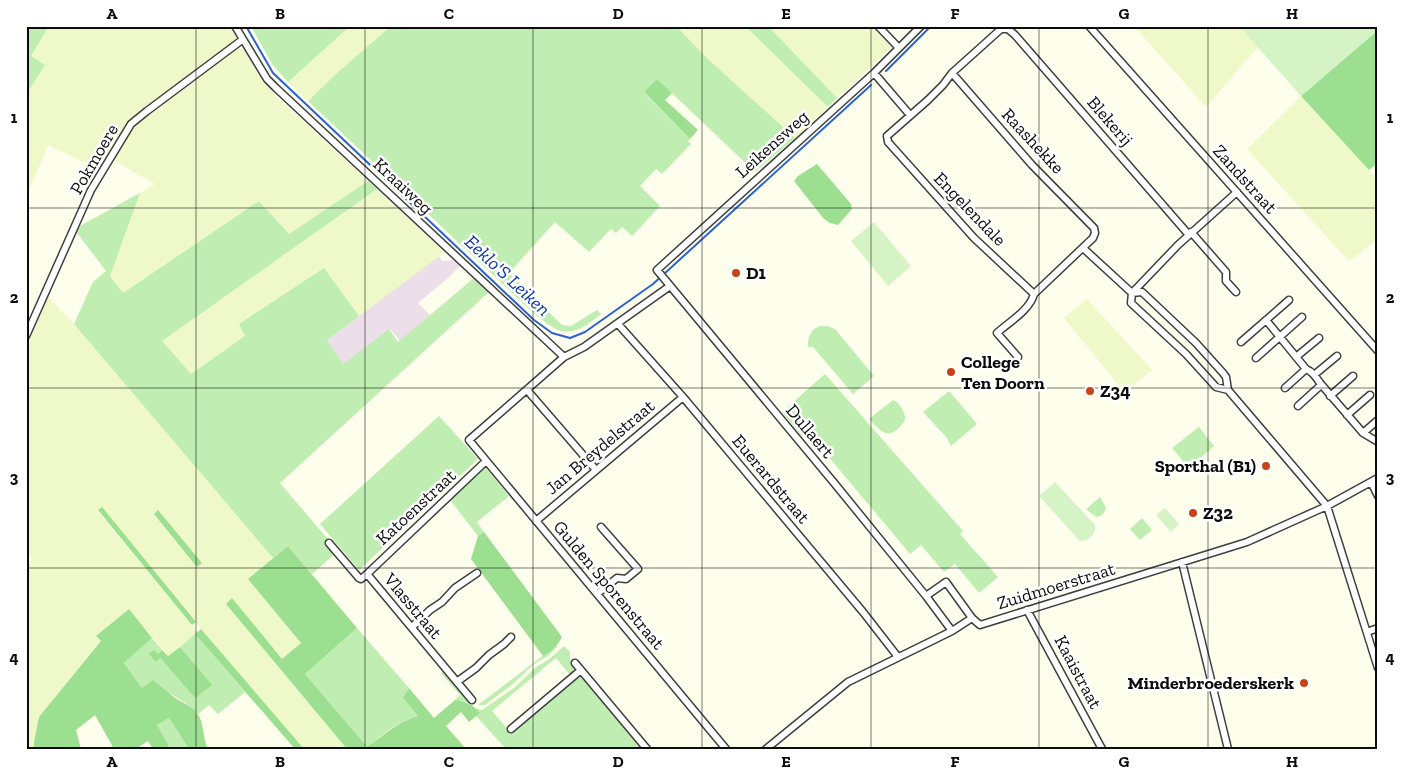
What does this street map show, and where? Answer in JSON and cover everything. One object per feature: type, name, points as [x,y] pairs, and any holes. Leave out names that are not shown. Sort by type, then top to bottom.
[{"type":"street","name":"Kraaiweg","points":[[235,26],[267,79],[564,357]]},
{"type":"street","points":[[878,26],[900,48]]},
{"type":"street","name":"Leikensweg","points":[[670,286],[657,270],[874,73],[921,26]]},
{"type":"street","name":"Zandstraat","points":[[1089,26],[1378,351]]},
{"type":"street","name":"Blekerij","points":[[952,73],[1001,29],[1008,29],[1226,272],[1226,281],[1236,292]]},
{"type":"street","name":"Pokmoere","points":[[26,336],[91,190],[131,124],[242,40]]},
{"type":"street","points":[[874,73],[910,115],[943,85],[952,73]]},
{"type":"street","name":"Raashekke","points":[[952,73],[1032,165],[1094,228],[1093,238],[1083,248]]},
{"type":"street","name":"Engelendale","points":[[910,115],[887,136],[888,142],[974,238],[1034,294]]},
{"type":"street","points":[[1228,390],[1216,387],[1186,354],[1131,303],[1132,294],[1190,233],[1237,192]]},
{"type":"street","points":[[1018,357],[997,333],[1033,300],[1034,294],[1083,248],[1132,294]]},
{"type":"street","points":[[596,470],[527,390],[564,357],[584,347],[670,286]]},
{"type":"street","name":"Dullaert","points":[[670,286],[926,596],[952,631]]},
{"type":"street","points":[[1132,294],[1142,292],[1196,344],[1226,377],[1228,390],[1328,506],[1378,668]]},
{"type":"street","points":[[1241,342],[1289,300]]},
{"type":"street","points":[[1256,358],[1302,317]]},
{"type":"street","points":[[1266,320],[1306,369],[1314,375],[1363,433],[1378,442]]},
{"type":"street","name":"Euerardstraat","points":[[618,324],[683,397],[863,612],[898,657]]},
{"type":"street","points":[[1296,357],[1319,338]]},
{"type":"street","points":[[1314,375],[1336,356]]},
{"type":"street","points":[[1285,388],[1306,369]]},
{"type":"street","points":[[1330,396],[1353,376]]},
{"type":"street","points":[[1298,406],[1321,385]]},
{"type":"street","name":"Gulden Sporenstraat","points":[[527,390],[469,440],[726,749]]},
{"type":"street","points":[[1347,415],[1370,395]]},
{"type":"street","name":"Jan Breydelstraat","points":[[536,521],[683,397]]},
{"type":"street","points":[[1363,433],[1378,420]]},
{"type":"street","name":"Katoenstraat","points":[[367,574],[486,461]]},
{"type":"street","points":[[1375,480],[1378,496]]},
{"type":"street","name":"Zuidmoerstraat","points":[[972,618],[980,625],[1247,542],[1328,506],[1375,480]]},
{"type":"street","points":[[597,594],[617,578],[626,579],[638,568],[601,527]]},
{"type":"street","name":"Vlasstraat","points":[[329,543],[359,578],[362,579],[367,574],[472,700]]},
{"type":"street","points":[[1182,562],[1228,749]]},
{"type":"street","points":[[412,627],[430,610],[442,602],[455,588],[476,573]]},
{"type":"street","points":[[766,749],[848,682],[952,631],[972,618],[946,582],[926,596]]},
{"type":"street","name":"Kaaistraat","points":[[1027,610],[1102,749]]},
{"type":"street","points":[[1367,632],[1378,628]]},
{"type":"street","points":[[458,681],[511,637]]},
{"type":"street","points":[[575,663],[646,749]]},
{"type":"street","points":[[511,729],[581,670]]},
{"type":"shaded area","points":[[439,256],[442,261],[453,260],[460,266],[418,303],[430,315],[400,341],[390,329],[343,364],[327,340]]},
{"type":"green space","points":[[26,26],[49,26],[31,56],[45,65],[26,95]]},
{"type":"green space","points":[[49,26],[231,26],[238,39],[128,122],[99,170],[48,145],[26,198],[26,95],[45,65],[31,56]]},
{"type":"green space","points":[[251,26],[350,26],[288,82],[272,64]]},
{"type":"green space","points":[[350,26],[391,26],[308,101],[288,82]]},
{"type":"green space","points":[[391,26],[676,26],[709,60],[795,138],[755,172],[657,79],[644,93],[690,139],[688,141],[691,144],[662,174],[656,169],[640,186],[660,206],[632,236],[622,227],[616,233],[611,229],[589,252],[555,222],[509,273],[562,325],[571,326],[597,310],[601,314],[577,330],[561,331],[545,322],[525,305],[308,101]]},
{"type":"green space","points":[[676,26],[745,26],[828,107],[795,138],[709,60]]},
{"type":"green space","points":[[745,26],[768,26],[837,98],[828,107]]},
{"type":"green space","points":[[768,26],[871,26],[892,47],[837,98]]},
{"type":"green space","points":[[1134,26],[1239,26],[1258,47],[1206,107]]},
{"type":"green space","points":[[1239,26],[1378,26],[1378,30],[1301,96]]},
{"type":"green space","points":[[1378,30],[1378,163],[1369,170],[1301,96]]},
{"type":"green space","points":[[237,49],[242,49],[246,52],[257,73],[276,96],[368,181],[289,234],[259,201],[123,293],[110,276],[140,193],[155,184],[113,160],[139,123]]},
{"type":"green space","points":[[657,79],[672,93],[665,100],[698,130],[690,139],[644,92]]},
{"type":"green space","points":[[1301,96],[1378,179],[1378,239],[1349,261],[1247,149]]},
{"type":"green space","points":[[817,164],[851,204],[852,209],[838,225],[824,219],[794,181],[798,176]]},
{"type":"green space","points":[[368,181],[377,189],[162,341],[191,374],[245,336],[239,324],[324,268],[359,316],[327,340],[343,364],[389,329],[398,342],[474,278],[489,292],[280,483],[338,551],[312,574],[288,546],[273,558],[74,324],[93,282],[106,271],[77,233],[78,227],[140,193],[110,276],[123,293],[259,201],[289,234]]},
{"type":"green space","points":[[377,189],[445,252],[359,316],[324,268],[239,324],[246,336],[191,374],[161,341]]},
{"type":"green space","points":[[874,222],[911,266],[888,286],[851,241]]},
{"type":"green space","points":[[48,297],[74,324],[273,558],[248,579],[301,643],[282,659],[232,599],[226,604],[347,749],[304,749],[201,629],[102,508],[98,511],[198,632],[168,656],[129,610],[96,636],[101,641],[39,717],[34,749],[26,748],[26,572],[31,557],[26,550],[26,346]]},
{"type":"green space","points":[[1087,299],[1152,370],[1124,392],[1064,318]]},
{"type":"green space","points":[[820,326],[828,326],[835,329],[874,376],[853,394],[813,347],[808,347],[810,334]]},
{"type":"green space","points":[[825,374],[963,531],[960,534],[998,577],[979,593],[955,564],[944,572],[921,545],[910,554],[807,431],[801,435],[782,412]]},
{"type":"green space","points":[[949,391],[977,424],[951,446],[947,438],[923,412]]},
{"type":"green space","points":[[893,400],[902,408],[905,420],[895,431],[887,433],[879,429],[869,419]]},
{"type":"green space","points":[[439,416],[478,459],[359,570],[320,524]]},
{"type":"green space","points":[[1199,427],[1214,446],[1189,468],[1172,448]]},
{"type":"green space","points":[[485,467],[509,496],[477,522],[484,532],[478,536],[450,500]]},
{"type":"green space","points":[[1055,482],[1094,524],[1094,533],[1087,540],[1080,541],[1039,496]]},
{"type":"green space","points":[[1100,497],[1106,508],[1103,514],[1096,517],[1086,509]]},
{"type":"green space","points":[[102,507],[196,622],[192,625],[98,510]]},
{"type":"green space","points":[[1165,508],[1179,524],[1171,532],[1156,515]]},
{"type":"green space","points":[[158,510],[202,563],[197,567],[154,514]]},
{"type":"green space","points":[[1142,518],[1152,530],[1140,540],[1130,529]]},
{"type":"green space","points":[[484,532],[562,637],[554,648],[543,656],[471,559],[478,536]]},
{"type":"green space","points":[[288,546],[357,628],[305,674],[367,747],[397,726],[418,716],[403,698],[409,688],[434,718],[455,700],[475,707],[480,713],[469,722],[461,712],[446,726],[466,749],[347,749],[226,604],[232,598],[282,659],[301,643],[248,579]]},
{"type":"green space","points":[[129,609],[152,638],[124,663],[142,688],[153,680],[195,711],[200,718],[208,749],[189,749],[169,718],[157,725],[169,746],[167,749],[153,749],[148,741],[136,749],[114,749],[95,715],[76,730],[81,749],[34,749],[39,717],[101,641],[96,636]]},
{"type":"green space","points":[[357,628],[409,688],[403,698],[418,716],[397,725],[367,748],[305,674]]},
{"type":"green space","points":[[201,629],[304,749],[295,749],[195,634]]},
{"type":"green space","points":[[195,634],[245,692],[218,714],[209,705],[198,714],[184,702],[169,693],[142,688],[124,663],[152,638],[162,650],[157,654],[195,698],[211,685],[180,647]]},
{"type":"green space","points":[[557,645],[548,656],[534,664],[513,684],[485,705],[478,705]]},
{"type":"green space","points":[[564,646],[570,652],[570,659],[576,669],[571,676],[556,658],[492,711],[512,734],[578,678],[584,677],[641,749],[506,749],[476,716],[480,713],[476,708],[482,710],[515,687],[536,667],[548,660]]},
{"type":"green space","points":[[180,647],[212,685],[195,698],[160,658],[156,662],[149,654],[154,650],[158,654],[162,650],[168,656]]},
{"type":"green space","points":[[444,670],[474,706],[455,700],[460,695],[441,673]]},
{"type":"green space","points":[[169,718],[189,749],[167,749],[169,746],[157,725]]},
{"type":"waterway","name":"Eeklo'S Leiken","points":[[246,26],[273,73],[534,320],[552,333],[570,338],[585,332],[653,284],[871,85]]},
{"type":"waterway","name":"Eeklo'S Leiken","points":[[886,71],[931,26]]},
{"type":"place","name":"D1","points":[[736,273]]},
{"type":"place","name":"College Ten Doorn","points":[[951,372]]},
{"type":"place","name":"Z34","points":[[1090,391]]},
{"type":"place","name":"Sporthal (B1)","points":[[1266,466]]},
{"type":"place","name":"Z32","points":[[1193,513]]},
{"type":"place","name":"Minderbroederskerk","points":[[1304,683]]}]
